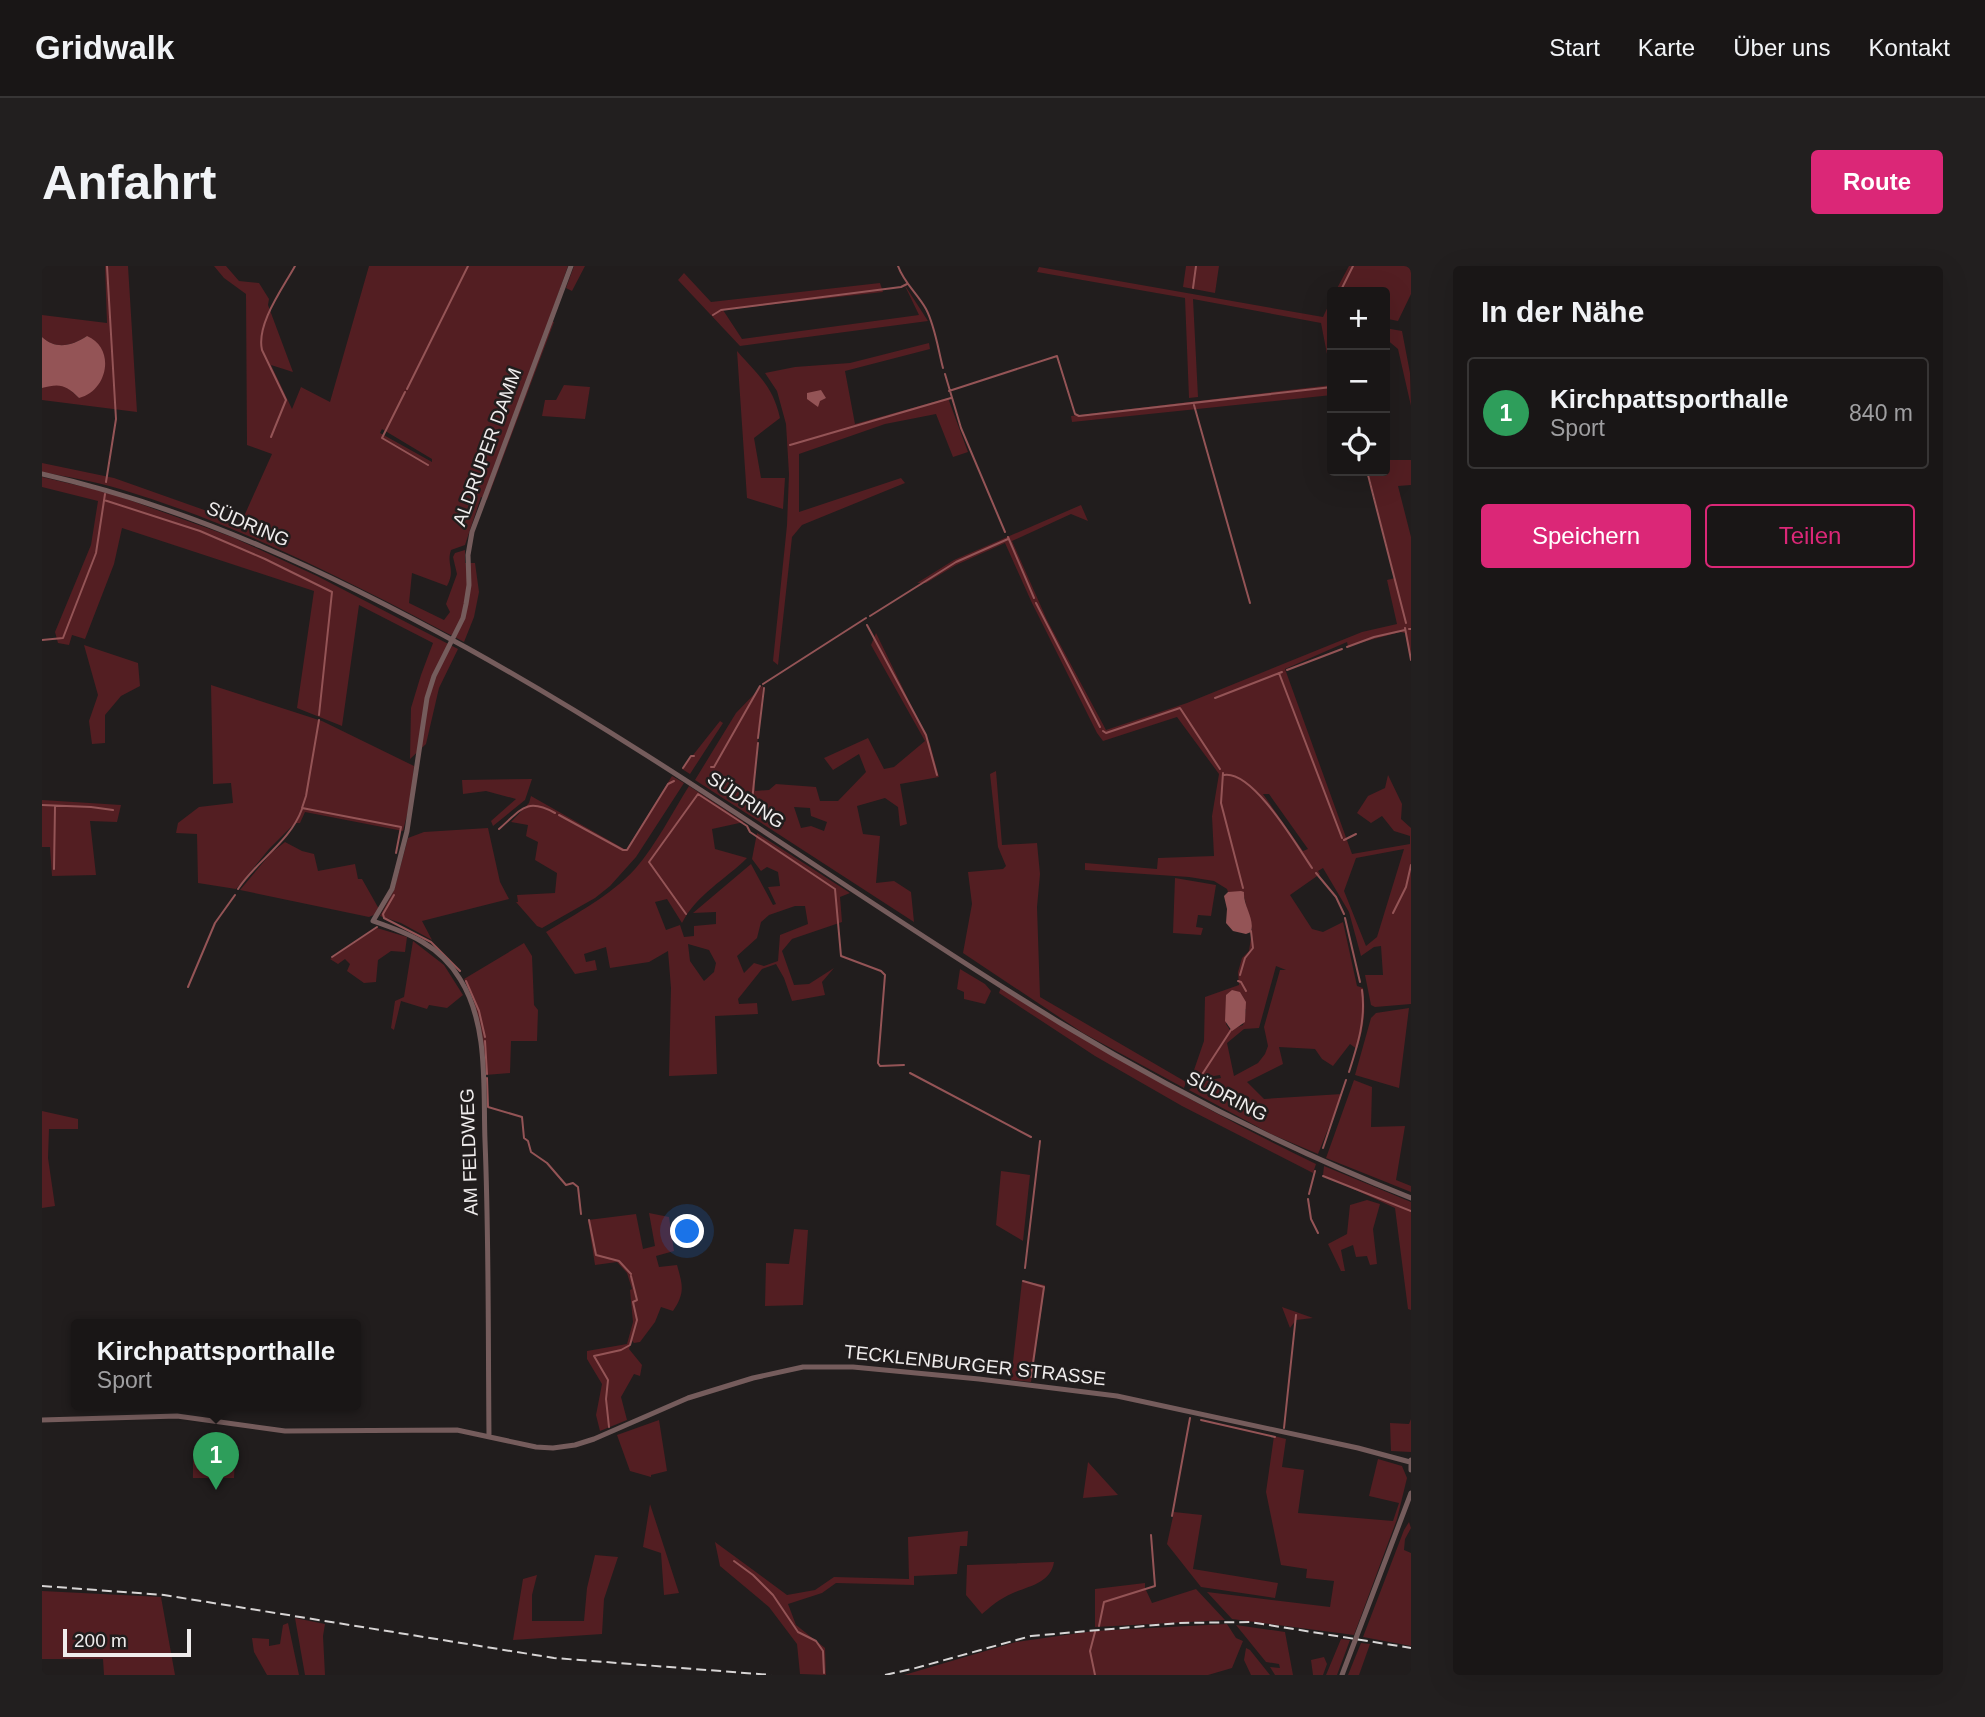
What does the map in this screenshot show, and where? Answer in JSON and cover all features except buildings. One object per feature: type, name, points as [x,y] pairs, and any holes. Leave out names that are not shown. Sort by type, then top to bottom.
[{"type":"street","name":"ALDRUPER DAMM","points":[[373,921],[386,902],[397,873],[413,800],[427,698],[466,604],[472,532],[571,266]]},
{"type":"street","name":"SÜDRING","points":[[42,474],[108,489],[212,525],[312,569],[414,619],[531,684],[643,751],[1007,990],[1175,1088],[1332,1165],[1411,1198]]},
{"type":"street","name":"AM FELDWEG","points":[[373,921],[412,934],[448,963],[460,978],[471,1001],[479,1032],[487,1190],[489,1435]]},
{"type":"street","name":"TECKLENBURGER STRASSE","points":[[42,1420],[177,1416],[281,1430],[457,1430],[536,1447],[553,1448],[575,1445],[688,1398],[753,1378],[803,1367],[853,1367],[1117,1396],[1410,1461]]},
{"type":"street","points":[[1410,1461],[1411,1470]]},
{"type":"street","points":[[1342,1675],[1411,1493]]},
{"type":"shaded area","points":[[105,266],[128,266],[137,412],[42,400],[42,388],[54,385],[66,387],[79,398],[87,336],[70,344],[53,344],[42,337],[42,315],[107,323]]},
{"type":"shaded area","points":[[214,266],[226,266],[239,281],[259,283],[269,299],[268,305],[293,372],[271,365],[292,409],[301,387],[330,402],[369,266],[568,266],[549,320],[554,322],[487,500],[481,497],[465,545],[451,550],[451,575],[447,586],[412,573],[409,603],[444,620],[450,612],[446,604],[457,574],[453,557],[455,553],[465,550],[465,563],[475,563],[479,592],[474,617],[464,642],[338,577],[209,520],[110,486],[42,472],[42,463],[114,478],[241,523],[272,454],[247,445],[246,294],[224,278]],"holes":[[[382,429],[432,459],[432,462],[380,433]]]},
{"type":"shaded area","points":[[574,266],[585,266],[572,291],[566,288]]},
{"type":"shaded area","points":[[1186,266],[1219,266],[1215,293],[1183,287]]},
{"type":"shaded area","points":[[1349,266],[1411,266],[1411,294],[1398,321],[1390,319],[1390,287],[1338,287]]},
{"type":"shaded area","points":[[1039,267],[1323,317],[1327,309],[1327,354],[1321,323],[1193,299],[1198,397],[1189,398],[1185,298],[1037,272]]},
{"type":"shaded area","points":[[684,273],[711,302],[880,283],[883,292],[723,310],[742,339],[919,315],[904,284],[928,321],[740,346],[678,280]]},
{"type":"shaded area","points":[[1390,329],[1402,331],[1410,373],[1411,406],[1398,349],[1390,342]]},
{"type":"shaded area","points":[[87,336],[96,342],[105,359],[105,369],[97,387],[79,398],[62,386],[42,388],[42,337],[53,344],[64,345]]},
{"type":"shaded area","points":[[929,343],[930,349],[845,371],[855,424],[948,398],[968,452],[953,457],[936,414],[885,424],[799,454],[799,512],[901,478],[905,483],[802,525],[792,537],[778,665],[773,661],[787,525],[789,474],[786,424],[777,391],[765,373],[795,367],[850,363]]},
{"type":"shaded area","points":[[737,351],[764,382],[777,407],[780,418],[754,438],[761,478],[785,478],[783,509],[747,498]]},
{"type":"shaded area","points":[[564,385],[590,387],[585,419],[542,416],[545,400],[556,400]]},
{"type":"shaded area","points":[[1327,386],[1327,396],[1072,422],[1071,416]]},
{"type":"shaded area","points":[[821,390],[826,398],[820,401],[818,407],[807,399],[807,393]]},
{"type":"shaded area","points":[[1390,460],[1411,460],[1411,485],[1398,486],[1411,537],[1411,660],[1405,633],[1400,632],[1348,646],[1347,642],[1285,669],[1352,854],[1410,844],[1410,836],[1394,831],[1382,816],[1371,823],[1357,813],[1368,796],[1385,788],[1388,775],[1402,804],[1401,819],[1411,828],[1411,1004],[1371,1005],[1365,975],[1383,975],[1381,946],[1374,947],[1361,956],[1349,912],[1323,868],[1318,871],[1320,874],[1290,895],[1312,929],[1323,932],[1343,922],[1357,986],[1363,988],[1361,1034],[1357,1049],[1350,1044],[1333,1066],[1322,1059],[1315,1049],[1279,1047],[1283,1064],[1247,1082],[1264,1099],[1342,1094],[1318,1154],[1271,1134],[1189,1090],[1199,1082],[1221,1078],[1220,1075],[1197,1079],[1194,1070],[1204,1041],[1205,997],[1239,985],[1238,972],[1242,958],[1249,951],[1252,930],[1243,892],[1228,892],[1214,881],[1189,877],[1085,870],[1085,863],[1157,869],[1158,858],[1214,856],[1212,816],[1219,774],[1177,717],[1103,741],[1032,603],[1005,543],[956,565],[926,583],[917,583],[954,560],[1081,505],[1088,521],[1071,514],[1012,541],[1047,620],[1106,730],[1187,703],[1362,632],[1397,624],[1387,580],[1395,578],[1369,476],[1390,476]],"holes":[[[1263,794],[1269,794],[1308,849],[1303,851]],[[1404,849],[1377,937],[1366,946],[1344,891],[1356,858]],[[1276,966],[1286,970],[1280,970],[1264,1027],[1268,1046],[1265,1054],[1258,1063],[1234,1076],[1227,1043],[1244,1029],[1259,1028]],[[1246,1009],[1243,1025],[1230,1030],[1226,1024],[1226,1010]]]},
{"type":"shaded area","points":[[42,477],[110,493],[232,537],[317,576],[458,649],[439,688],[426,744],[410,759],[411,708],[433,643],[359,605],[342,726],[297,708],[314,591],[122,528],[114,564],[85,639],[72,635],[69,645],[58,643],[55,632],[91,545],[98,501],[42,487]]},
{"type":"shaded area","points":[[876,633],[930,744],[939,777],[900,784],[907,824],[900,826],[898,807],[885,798],[857,806],[863,834],[880,836],[876,883],[894,881],[911,892],[914,922],[695,780],[736,713],[763,685],[755,791],[769,790],[776,784],[816,787],[820,801],[838,801],[866,772],[859,754],[833,770],[824,758],[868,738],[884,769],[894,767],[925,741],[871,645]],"holes":[[[794,807],[810,808],[811,816],[827,822],[824,831],[811,826],[801,828]]]},
{"type":"shaded area","points":[[84,645],[138,663],[140,686],[121,696],[105,715],[105,743],[92,744],[89,721],[98,695]]},
{"type":"shaded area","points":[[211,685],[322,721],[414,766],[411,799],[403,831],[305,812],[300,823],[295,823],[269,849],[236,889],[198,883],[197,834],[176,833],[178,823],[199,807],[233,803],[231,783],[213,784]]},
{"type":"shaded area","points":[[720,721],[723,723],[690,774],[682,769]]},
{"type":"shaded area","points":[[996,771],[1002,845],[1037,843],[1040,874],[1037,907],[1040,997],[1186,1082],[1184,1088],[1083,1033],[963,953],[972,904],[968,872],[1003,869],[1006,866],[998,847],[990,774]]},
{"type":"shaded area","points":[[672,776],[684,783],[636,857],[610,886],[595,898],[542,928],[537,926],[516,902],[517,895],[555,893],[557,873],[535,860],[538,842],[526,836],[528,825],[511,822],[529,803],[531,796],[626,850]]},
{"type":"shaded area","points":[[532,779],[525,800],[493,826],[491,821],[516,799],[486,791],[463,794],[462,780]]},
{"type":"shaded area","points":[[689,786],[744,822],[712,829],[715,849],[747,858],[695,904],[682,923],[667,899],[655,902],[666,930],[680,925],[684,937],[694,936],[694,926],[716,924],[716,912],[693,913],[751,864],[773,905],[776,904],[768,887],[780,886],[778,872],[767,867],[761,871],[752,859],[757,833],[850,893],[840,897],[842,922],[792,939],[782,951],[794,985],[809,984],[834,968],[822,982],[825,995],[792,1001],[776,964],[762,969],[738,999],[739,1004],[757,1003],[758,1014],[715,1016],[717,1074],[669,1076],[671,988],[668,951],[649,962],[610,968],[606,947],[584,954],[586,962],[595,960],[597,970],[575,974],[546,932],[593,904],[635,869],[664,829]],"holes":[[[795,906],[805,906],[808,924],[780,935],[778,961],[764,966],[754,963],[744,973],[737,956],[757,938],[761,922],[769,915]],[[688,944],[709,950],[716,963],[714,972],[704,981],[690,961]]]},
{"type":"shaded area","points":[[42,800],[121,805],[117,822],[90,821],[96,875],[52,876],[50,847],[42,847]]},
{"type":"shaded area","points":[[488,828],[500,882],[509,899],[422,921],[432,940],[401,923],[380,916],[394,890],[408,838],[424,832]]},
{"type":"shaded area","points":[[285,842],[314,854],[318,871],[355,864],[358,879],[362,879],[379,909],[376,914],[369,917],[240,890],[271,853]]},
{"type":"shaded area","points":[[1175,878],[1216,885],[1211,916],[1198,915],[1196,927],[1203,928],[1201,935],[1173,933]]},
{"type":"shaded area","points":[[1228,892],[1244,892],[1252,927],[1251,932],[1246,934],[1233,931],[1226,923],[1224,896]]},
{"type":"shaded area","points":[[377,928],[407,937],[405,952],[391,951],[378,960],[376,982],[364,983],[347,971],[350,964],[345,959],[338,964],[330,959]]},
{"type":"shaded area","points":[[413,941],[444,965],[463,995],[447,1008],[429,1005],[427,1009],[401,1001],[394,1030],[391,1028],[395,1001],[404,997]]},
{"type":"shaded area","points":[[524,943],[532,956],[534,1005],[538,1010],[537,1041],[511,1041],[510,1073],[485,1075],[474,1002],[464,979]]},
{"type":"shaded area","points":[[960,969],[985,984],[991,991],[985,1004],[964,999],[964,992],[957,989]]},
{"type":"shaded area","points":[[1001,987],[1156,1080],[1316,1164],[1313,1173],[1182,1106],[1095,1056],[999,993]]},
{"type":"shaded area","points":[[1232,990],[1240,992],[1246,1002],[1245,1022],[1232,1031],[1225,1021],[1226,995]]},
{"type":"shaded area","points":[[1409,1008],[1399,1088],[1355,1075],[1371,1018],[1376,1013]]},
{"type":"shaded area","points":[[1354,1080],[1372,1087],[1371,1127],[1405,1126],[1396,1180],[1411,1186],[1411,1192],[1326,1158]]},
{"type":"shaded area","points":[[42,1111],[78,1119],[78,1129],[49,1129],[48,1158],[55,1206],[42,1208]]},
{"type":"shaded area","points":[[1324,1166],[1411,1202],[1411,1310],[1408,1309],[1395,1208],[1323,1175]]},
{"type":"shaded area","points":[[1001,1171],[1030,1175],[1023,1241],[996,1225]]},
{"type":"shaded area","points":[[1367,1200],[1380,1204],[1373,1229],[1377,1264],[1370,1265],[1367,1256],[1356,1257],[1353,1245],[1341,1250],[1345,1271],[1341,1271],[1328,1244],[1347,1234],[1350,1205]]},
{"type":"shaded area","points":[[649,1213],[669,1217],[674,1251],[656,1256],[659,1267],[677,1265],[682,1284],[680,1299],[673,1311],[661,1307],[655,1322],[640,1342],[632,1341],[629,1349],[642,1365],[640,1376],[634,1374],[621,1397],[627,1420],[600,1431],[596,1415],[602,1384],[587,1359],[587,1351],[627,1344],[633,1322],[632,1289],[627,1273],[617,1262],[595,1265],[588,1220],[636,1214],[643,1249],[655,1246]]},
{"type":"shaded area","points":[[794,1229],[808,1230],[803,1305],[765,1306],[766,1263],[789,1264]]},
{"type":"shaded area","points":[[1022,1281],[1045,1285],[1031,1382],[1011,1380]]},
{"type":"shaded area","points":[[1282,1307],[1313,1318],[1296,1320],[1290,1328]]},
{"type":"shaded area","points":[[1411,1419],[1411,1452],[1391,1451],[1390,1423],[1409,1424]]},
{"type":"shaded area","points":[[659,1420],[667,1471],[651,1477],[630,1471],[617,1435]]},
{"type":"shaded area","points":[[1274,1436],[1286,1439],[1282,1467],[1304,1470],[1298,1513],[1393,1521],[1399,1503],[1369,1496],[1378,1459],[1402,1466],[1407,1478],[1397,1519],[1354,1635],[1232,1619],[1207,1592],[1330,1607],[1334,1581],[1306,1578],[1307,1569],[1281,1565],[1266,1492]]},
{"type":"shaded area","points":[[193,1460],[235,1460],[234,1478],[193,1478]]},
{"type":"shaded area","points":[[1088,1462],[1118,1495],[1083,1498]]},
{"type":"shaded area","points":[[650,1504],[679,1593],[664,1595],[661,1553],[643,1547]]},
{"type":"shaded area","points":[[1174,1512],[1202,1515],[1193,1569],[1278,1583],[1275,1598],[1201,1587],[1167,1544]]},
{"type":"shaded area","points":[[1409,1522],[1411,1528],[1405,1539],[1404,1550],[1411,1553],[1411,1646],[1363,1637]]},
{"type":"shaded area","points":[[968,1531],[967,1546],[960,1546],[957,1574],[914,1576],[914,1585],[836,1583],[822,1593],[788,1604],[796,1625],[825,1648],[826,1675],[800,1674],[797,1644],[769,1607],[720,1566],[715,1542],[787,1595],[815,1590],[834,1577],[909,1579],[908,1537]]},
{"type":"shaded area","points":[[595,1555],[618,1557],[604,1599],[602,1634],[513,1640],[523,1579],[537,1575],[532,1595],[532,1621],[584,1621],[587,1588]]},
{"type":"shaded area","points":[[1054,1562],[1052,1570],[1042,1581],[1012,1593],[982,1614],[966,1595],[967,1565]]},
{"type":"shaded area","points":[[1145,1583],[1152,1603],[1196,1589],[1225,1620],[1095,1627],[1095,1589]]},
{"type":"shaded area","points":[[42,1591],[161,1597],[175,1675],[104,1675],[103,1659],[42,1659]]},
{"type":"shaded area","points":[[295,1618],[325,1624],[325,1675],[305,1675]]},
{"type":"shaded area","points":[[288,1623],[299,1675],[267,1675],[254,1652],[252,1638],[269,1639],[269,1646],[280,1644],[283,1625]]},
{"type":"shaded area","points":[[1227,1624],[1236,1638],[1243,1641],[1232,1668],[1208,1675],[904,1675],[1016,1642],[1094,1631]]},
{"type":"shaded area","points":[[1236,1625],[1285,1632],[1293,1675],[1275,1675],[1270,1667],[1280,1668],[1279,1664],[1266,1662]]},
{"type":"shaded area","points":[[1341,1639],[1350,1640],[1337,1675],[1326,1675]]},
{"type":"shaded area","points":[[1361,1643],[1370,1644],[1359,1675],[1348,1675]]},
{"type":"shaded area","points":[[1246,1648],[1270,1675],[1251,1675],[1244,1660]]},
{"type":"shaded area","points":[[1324,1657],[1327,1664],[1323,1675],[1313,1675],[1311,1660]]},
{"type":"waterway","points":[[106,482],[116,419],[107,266]]},
{"type":"waterway","points":[[271,437],[286,400],[262,350],[261,340],[272,307],[295,266]]},
{"type":"waterway","points":[[407,389],[468,266]]},
{"type":"waterway","points":[[898,266],[929,316],[943,368]]},
{"type":"waterway","points":[[1193,288],[1196,266]]},
{"type":"waterway","points":[[1342,287],[1353,266]]},
{"type":"waterway","points":[[713,315],[721,310],[901,287],[907,284]]},
{"type":"waterway","points":[[949,391],[1057,356],[1075,414],[1079,416],[1327,388]]},
{"type":"waterway","points":[[945,374],[961,428],[1005,532]]},
{"type":"waterway","points":[[405,392],[382,438],[428,465]]},
{"type":"waterway","points":[[790,445],[951,398]]},
{"type":"waterway","points":[[1194,405],[1250,603]]},
{"type":"waterway","points":[[1368,476],[1406,623]]},
{"type":"waterway","points":[[42,640],[63,638],[96,553],[105,494]]},
{"type":"waterway","points":[[104,500],[200,531],[332,592],[319,715]]},
{"type":"waterway","points":[[1008,537],[1034,598]]},
{"type":"waterway","points":[[870,616],[956,562],[1008,539]]},
{"type":"waterway","points":[[1036,603],[1100,727]]},
{"type":"waterway","points":[[763,684],[866,618]]},
{"type":"waterway","points":[[867,625],[926,735],[937,775]]},
{"type":"waterway","points":[[1405,628],[1411,660]]},
{"type":"waterway","points":[[1347,647],[1405,630]]},
{"type":"waterway","points":[[1287,670],[1342,649]]},
{"type":"waterway","points":[[1215,698],[1282,672]]},
{"type":"waterway","points":[[1279,673],[1342,838]]},
{"type":"waterway","points":[[711,767],[714,767],[760,686]]},
{"type":"waterway","points":[[758,738],[764,688]]},
{"type":"waterway","points":[[1103,731],[1106,733],[1180,708],[1220,769]]},
{"type":"waterway","points":[[319,720],[302,808],[401,827],[396,853]]},
{"type":"waterway","points":[[751,811],[758,743]]},
{"type":"waterway","points":[[683,768],[691,756],[694,756]]},
{"type":"waterway","points":[[1223,773],[1221,803],[1243,888]]},
{"type":"waterway","points":[[1224,775],[1248,784],[1261,796],[1312,868]]},
{"type":"waterway","points":[[559,815],[627,850],[668,784],[674,781]]},
{"type":"waterway","points":[[686,914],[649,862],[698,794],[835,889],[841,956],[885,975],[878,1063],[880,1066],[904,1065]]},
{"type":"waterway","points":[[42,805],[113,810]]},
{"type":"waterway","points":[[499,829],[519,811],[530,806],[545,808],[555,813]]},
{"type":"waterway","points":[[54,869],[55,807]]},
{"type":"waterway","points":[[238,889],[290,831],[302,809]]},
{"type":"waterway","points":[[1344,840],[1356,834]]},
{"type":"waterway","points":[[1393,913],[1406,887],[1411,865]]},
{"type":"waterway","points":[[1316,873],[1336,897],[1344,914]]},
{"type":"waterway","points":[[188,987],[215,923],[235,895]]},
{"type":"waterway","points":[[394,895],[383,914],[384,918],[431,942],[460,971]]},
{"type":"waterway","points":[[1345,918],[1360,982]]},
{"type":"waterway","points":[[332,957],[377,927]]},
{"type":"waterway","points":[[1240,975],[1245,958],[1253,948],[1251,931]]},
{"type":"waterway","points":[[466,981],[479,1011],[485,1037]]},
{"type":"waterway","points":[[1238,981],[1246,991]]},
{"type":"waterway","points":[[1349,1072],[1362,1021],[1362,990]]},
{"type":"waterway","points":[[1203,1073],[1231,1030]]},
{"type":"waterway","points":[[485,1041],[487,1074]]},
{"type":"waterway","points":[[910,1073],[1031,1137]]},
{"type":"waterway","points":[[487,1078],[488,1107],[522,1117],[524,1138],[528,1141],[531,1152],[547,1163],[566,1185],[573,1183],[578,1187],[581,1214]]},
{"type":"waterway","points":[[1323,1148],[1346,1080]]},
{"type":"waterway","points":[[1025,1268],[1040,1141]]},
{"type":"waterway","points":[[1309,1194],[1315,1171]]},
{"type":"waterway","points":[[1323,1176],[1411,1211]]},
{"type":"waterway","points":[[1308,1199],[1311,1219],[1318,1233]]},
{"type":"waterway","points":[[589,1220],[596,1255],[619,1261],[631,1274]]},
{"type":"waterway","points":[[609,1427],[606,1399],[608,1380],[594,1356],[621,1350],[630,1345],[637,1320],[633,1302],[637,1300],[631,1276]]},
{"type":"waterway","points":[[1023,1281],[1044,1287],[1031,1377]]},
{"type":"waterway","points":[[1284,1428],[1296,1315]]},
{"type":"waterway","points":[[1172,1516],[1190,1418]]},
{"type":"waterway","points":[[1201,1420],[1275,1437]]},
{"type":"waterway","points":[[1099,1626],[1104,1602],[1155,1586],[1151,1535]]},
{"type":"waterway","points":[[734,1561],[773,1595],[798,1632],[816,1641],[823,1651],[824,1673]]},
{"type":"waterway","points":[[1095,1632],[1090,1651],[1095,1675]]},
{"type":"railway","points":[[42,1586],[164,1595],[554,1658],[771,1675]]},
{"type":"railway","points":[[885,1675],[1031,1636],[1179,1623],[1250,1622],[1411,1648]]},
{"type":"place","name":"Kirchpattsporthalle","points":[[216,1490]]}]
